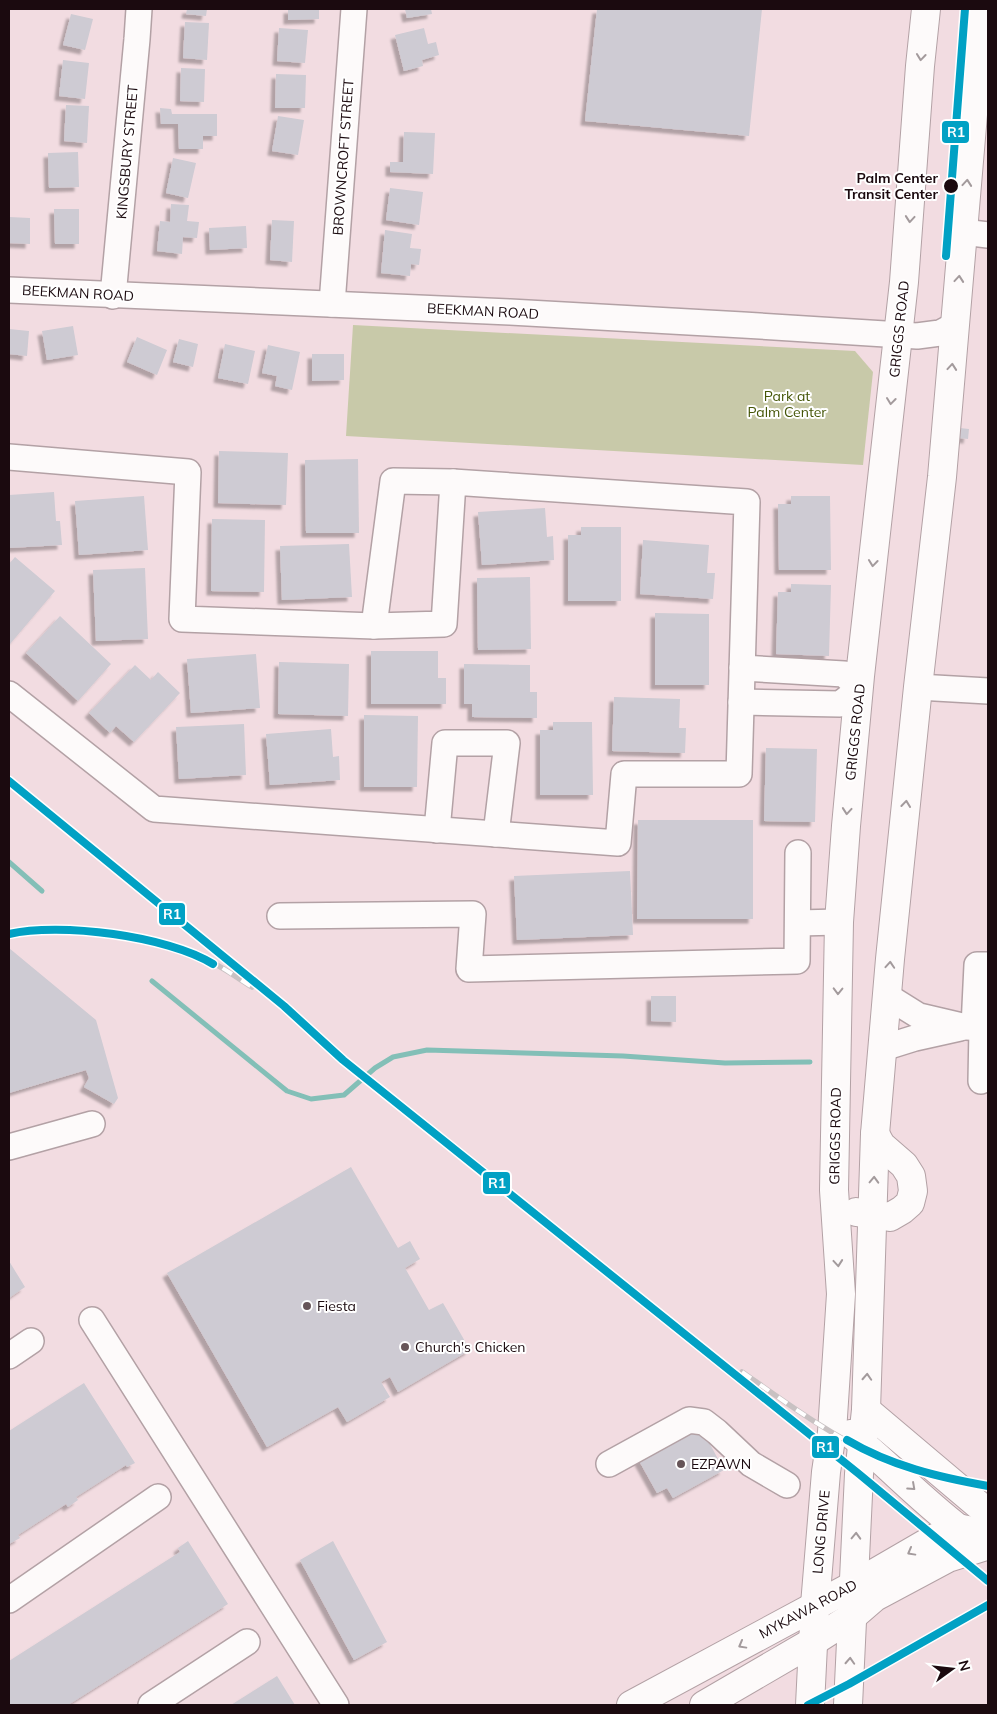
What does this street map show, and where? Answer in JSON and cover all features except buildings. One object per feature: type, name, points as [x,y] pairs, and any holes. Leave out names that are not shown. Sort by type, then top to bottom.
[{"type":"main road","name":"GRIGGS ROAD","points":[[832,1419],[841,1294],[834,1190],[839,922],[859,689],[899,336],[926,9]]},
{"type":"main road","points":[[848,1705],[862,1443],[866,1410],[875,1134],[918,687],[942,477],[955,325],[976,234],[982,9]]},
{"type":"main road","points":[[834,1190],[844,1203],[858,1214],[890,1217],[902,1210],[910,1202],[913,1191],[911,1176],[904,1165],[881,1144],[875,1134]]},
{"type":"main road","points":[[866,1410],[988,1513]]},
{"type":"main road","points":[[832,1419],[862,1443],[957,1528]]},
{"type":"main road","name":"LONG DRIVE","points":[[810,1705],[815,1605],[832,1419]]},
{"type":"main road","name":"MYKAWA ROAD","points":[[631,1705],[957,1528],[986,1544]]},
{"type":"main road","name":"MYKAWA ROAD","points":[[704,1705],[814,1641],[853,1616],[875,1598],[948,1558],[986,1544]]},
{"type":"street","name":"KINGSBURY STREET","points":[[113,296],[139,9]]},
{"type":"street","name":"BROWNCROFT STREET","points":[[332,304],[354,9]]},
{"type":"street","name":"BEEKMAN ROAD","points":[[9,290],[743,325],[899,336],[940,333],[955,325]]},
{"type":"street","points":[[9,457],[188,472],[182,619],[374,626],[444,624],[453,482]]},
{"type":"street","points":[[9,694],[154,809],[618,843],[624,774],[739,774],[747,502],[453,482],[393,481],[374,626]]},
{"type":"street","points":[[741,702],[840,704],[859,689],[844,674],[742,668]]},
{"type":"street","points":[[791,704],[792,671]]},
{"type":"street","points":[[918,687],[988,691]]},
{"type":"street","points":[[438,830],[445,743],[508,743],[496,834]]},
{"type":"street","points":[[280,916],[473,914],[469,969],[796,961],[798,853]]},
{"type":"street","points":[[798,923],[839,922]]},
{"type":"street","points":[[981,1081],[976,965],[988,965]]},
{"type":"street","points":[[887,996],[919,1016],[978,1027]]},
{"type":"street","points":[[883,1048],[914,1038],[978,1027]]},
{"type":"street","points":[[9,1148],[92,1124]]},
{"type":"street","points":[[92,1320],[336,1705]]},
{"type":"street","points":[[9,1356],[31,1341]]},
{"type":"street","points":[[608,1464],[689,1420],[704,1422],[751,1464],[786,1485]]},
{"type":"street","points":[[9,1600],[158,1497]]},
{"type":"street","points":[[151,1705],[247,1642]]},
{"type":"green space","name":"Park at Palm Center","points":[[353,325],[855,351],[873,372],[863,465],[346,436]]},
{"type":"waterway","points":[[9,862],[42,891]]},
{"type":"waterway","points":[[152,981],[287,1091],[311,1099],[344,1095],[375,1068],[393,1057],[427,1050],[623,1056],[725,1063],[810,1062]]},
{"type":"railway","points":[[9,781],[284,1006],[343,1060],[859,1474],[988,1581]]},
{"type":"railway","points":[[9,934],[31,931],[80,931],[107,933],[159,943],[203,958],[252,987]]},
{"type":"railway","points":[[742,1372],[825,1428],[878,1457],[918,1472],[988,1486]]},
{"type":"railway","points":[[808,1705],[849,1684],[988,1605]]},
{"type":"transit line","name":"R1","points":[[946,256],[965,9]]},
{"type":"transit line","name":"R1","points":[[9,781],[284,1006],[343,1060],[859,1474],[988,1581]]},
{"type":"transit line","name":"R1","points":[[9,934],[56,930],[113,934],[169,946],[193,954],[213,964]]},
{"type":"transit line","name":"R1","points":[[847,1440],[898,1464],[951,1479],[988,1486]]},
{"type":"transit line","name":"R1","points":[[808,1705],[849,1684],[988,1605]]},
{"type":"place","name":"Palm Center Transit Center","points":[[951,186]]},
{"type":"place","name":"Fiesta","points":[[307,1306]]},
{"type":"place","name":"Church's Chicken","points":[[405,1347]]},
{"type":"place","name":"EZPAWN","points":[[681,1464]]}]
